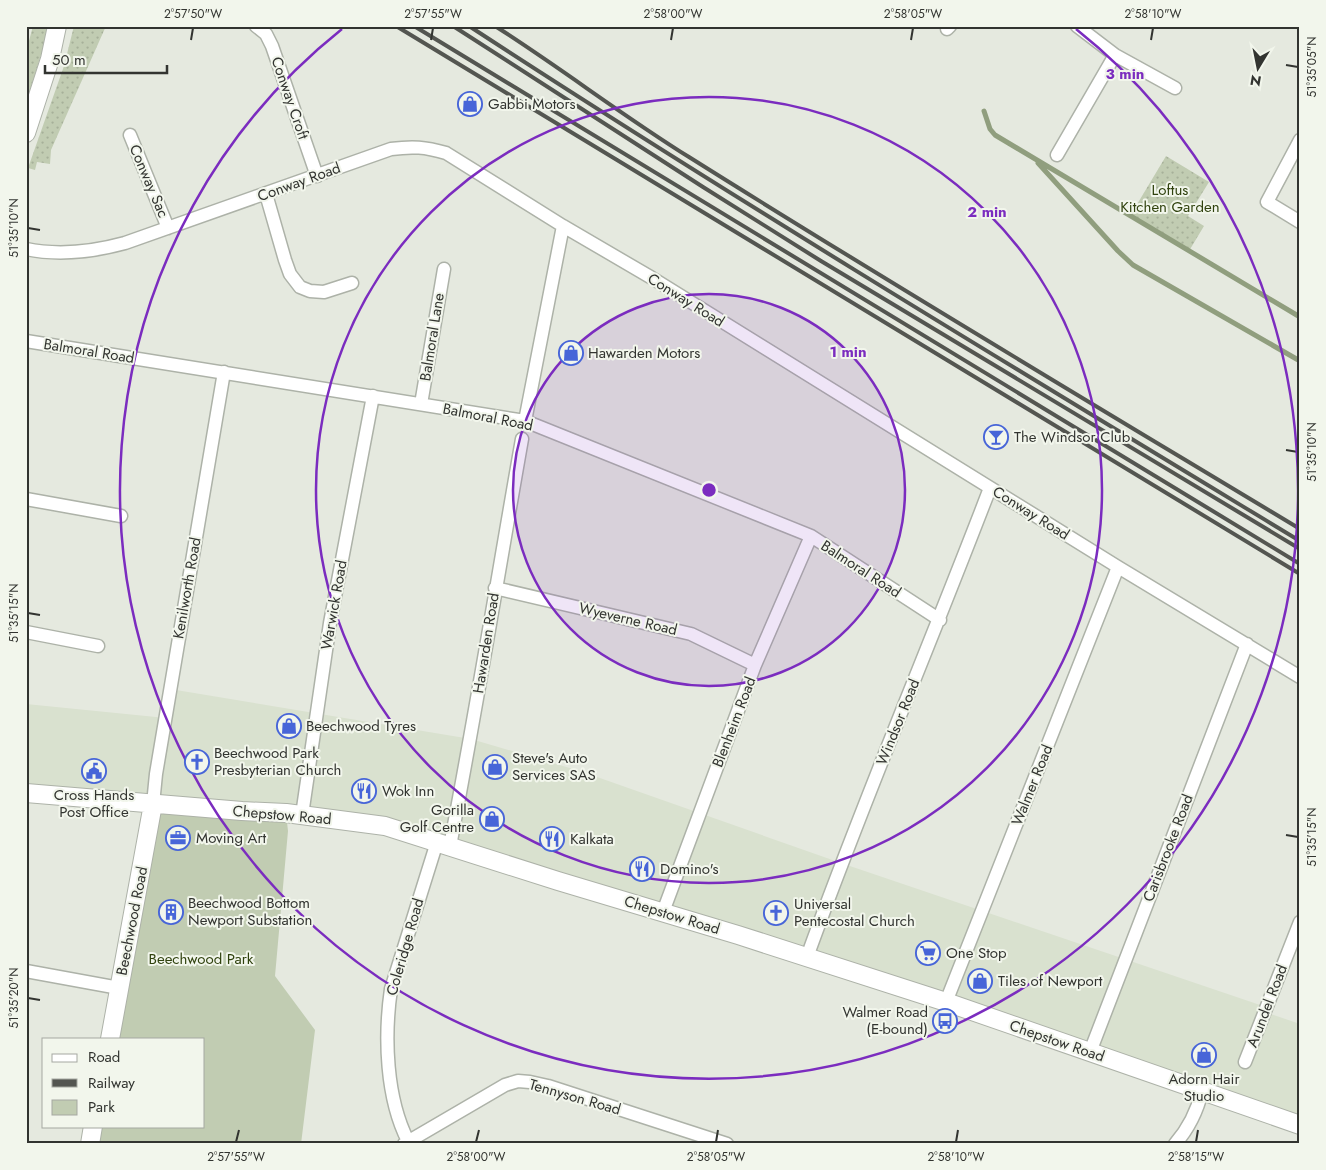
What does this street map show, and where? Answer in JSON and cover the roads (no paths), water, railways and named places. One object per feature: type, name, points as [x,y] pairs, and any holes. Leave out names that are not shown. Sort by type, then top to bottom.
[{"type":"main road","points":[[26,133],[50,59],[58,26]]},
{"type":"main road","name":"Chepstow Road","points":[[26,792],[302,815],[384,826],[946,1002],[1300,1125]]},
{"type":"main road","name":"Beechwood Road","points":[[110,1038],[153,804]]},
{"type":"main road","points":[[90,1144],[93,1128]]},
{"type":"street","name":"Conway Croft","points":[[256,26],[266,34],[272,46],[316,176]]},
{"type":"street","points":[[1077,26],[1115,55],[1175,88]]},
{"type":"street","points":[[1057,155],[1115,55]]},
{"type":"street","name":"Conway Sac","points":[[130,135],[168,228]]},
{"type":"street","points":[[1300,140],[1266,202],[1300,222]]},
{"type":"street","name":"Conway Road","points":[[26,249],[61,253],[91,251],[125,244],[391,149],[409,146],[426,147],[446,153],[563,226],[652,278],[1118,568],[1300,677]]},
{"type":"street","points":[[266,194],[290,274],[300,287],[310,291],[324,292],[352,283]]},
{"type":"street","points":[[525,420],[563,226]]},
{"type":"street","name":"Balmoral Lane","points":[[421,404],[444,269]]},
{"type":"street","name":"Balmoral Road","points":[[26,341],[525,420],[811,536],[940,620]]},
{"type":"street","name":"Kenilworth Road","points":[[153,804],[156,774],[224,372]]},
{"type":"street","name":"Warwick Road","points":[[302,815],[330,623],[373,396]]},
{"type":"street","name":"Hawarden Road","points":[[444,844],[471,739],[495,588],[522,439]]},
{"type":"street","name":"Windsor Road","points":[[807,957],[841,863],[940,620],[990,488]]},
{"type":"street","points":[[26,499],[121,516]]},
{"type":"street","name":"Blenheim Road","points":[[663,912],[755,665],[811,536]]},
{"type":"street","name":"Walmer Road","points":[[946,1002],[1118,568]]},
{"type":"street","name":"Wyeverne Road","points":[[495,588],[691,634],[755,665]]},
{"type":"street","points":[[26,632],[98,646]]},
{"type":"street","name":"Carisbrooke Road","points":[[1090,1052],[1247,644]]},
{"type":"street","name":"Coleridge Road","points":[[406,1143],[396,1114],[390,1084],[389,1006],[391,989],[444,844]]},
{"type":"street","name":"Arundel Road","points":[[1245,1062],[1300,922]]},
{"type":"street","points":[[26,971],[119,988]]},
{"type":"street","name":"Tennyson Road","points":[[406,1143],[496,1089],[518,1082],[530,1082],[548,1086],[726,1144]]},
{"type":"street","points":[[1175,1144],[1191,1124],[1202,1091]]},
{"type":"waterway","points":[[984,111],[990,129],[995,135],[1300,317]]},
{"type":"waterway","points":[[1038,163],[1133,265],[1300,361]]},
{"type":"railway","points":[[396,26],[1300,574]]},
{"type":"railway","points":[[414,26],[1300,564]]},
{"type":"railway","points":[[453,26],[821,261],[1300,549]]},
{"type":"railway","points":[[469,26],[778,223],[1300,541]]},
{"type":"railway","points":[[495,26],[689,157],[917,298],[1300,529]]},
{"type":"place","name":"Gabbi Motors","points":[[470,104]]},
{"type":"place","name":"Hawarden Motors","points":[[571,353]]},
{"type":"place","name":"The Windsor Club","points":[[996,437]]},
{"type":"place","name":"Beechwood Tyres","points":[[289,726]]},
{"type":"place","name":"Beechwood Park Presbyterian Church","points":[[197,762]]},
{"type":"place","name":"Steve's Auto Services SAS","points":[[495,767]]},
{"type":"place","name":"Cross Hands Post Office","points":[[94,771]]},
{"type":"place","name":"Wok Inn","points":[[364,791]]},
{"type":"place","name":"Gorilla Golf Centre","points":[[492,819]]},
{"type":"place","name":"Moving Art","points":[[178,838]]},
{"type":"place","name":"Kalkata","points":[[552,839]]},
{"type":"place","name":"Domino's","points":[[642,869]]},
{"type":"place","name":"Beechwood Bottom Newport Substation","points":[[171,912]]},
{"type":"place","name":"Universal Pentecostal Church","points":[[776,913]]},
{"type":"place","name":"One Stop","points":[[928,953]]},
{"type":"place","name":"Tiles of Newport","points":[[980,981]]},
{"type":"place","name":"Walmer Road (E-bound)","points":[[945,1021]]},
{"type":"place","name":"Adorn Hair Studio","points":[[1204,1055]]},
{"type":"park label","name":"Loftus Kitchen Garden","points":[[1170,198]]},
{"type":"park label","name":"Beechwood Park","points":[[201,959]]}]
